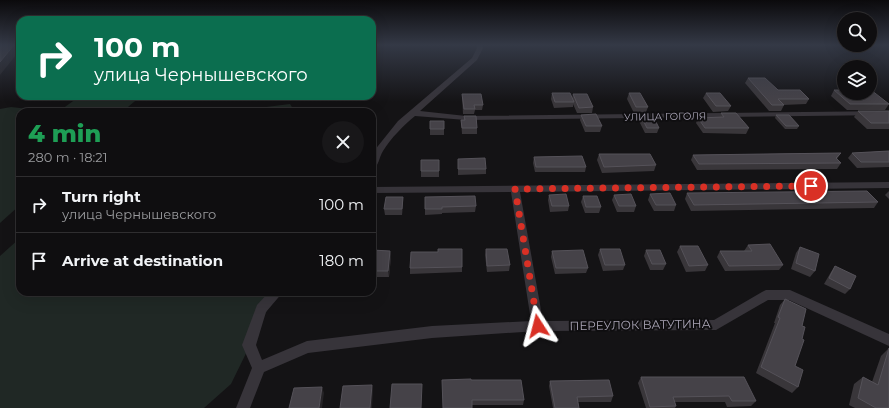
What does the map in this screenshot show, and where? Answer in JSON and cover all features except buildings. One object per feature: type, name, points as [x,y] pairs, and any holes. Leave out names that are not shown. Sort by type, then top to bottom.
[{"type":"street","points":[[376,156],[378,151],[401,123],[469,64]]},
{"type":"street","name":"УЛИЦА ГОГОЛЯ","points":[[413,113],[466,118],[889,113]]},
{"type":"street","points":[[376,190],[889,185]]},
{"type":"street","points":[[515,189],[538,326]]},
{"type":"street","name":"ПЕРЕУЛОК ВАТУТИНА","points":[[259,368],[307,347],[432,332],[538,326],[716,324],[766,295],[790,295],[889,340]]},
{"type":"street","points":[[243,408],[259,368],[249,345],[261,309],[273,296]]},
{"type":"shaded area","points":[[74,100],[136,100],[127,108],[64,108]]},
{"type":"shaded area","points":[[290,104],[292,108],[259,108]]},
{"type":"shaded area","points":[[11,107],[20,108],[16,108],[16,209],[0,223],[0,109]]},
{"type":"shaded area","points":[[16,242],[16,296],[274,296],[231,384],[204,408],[0,408],[0,256]]},
{"type":"route","points":[[538,326],[515,189],[811,186]]}]
